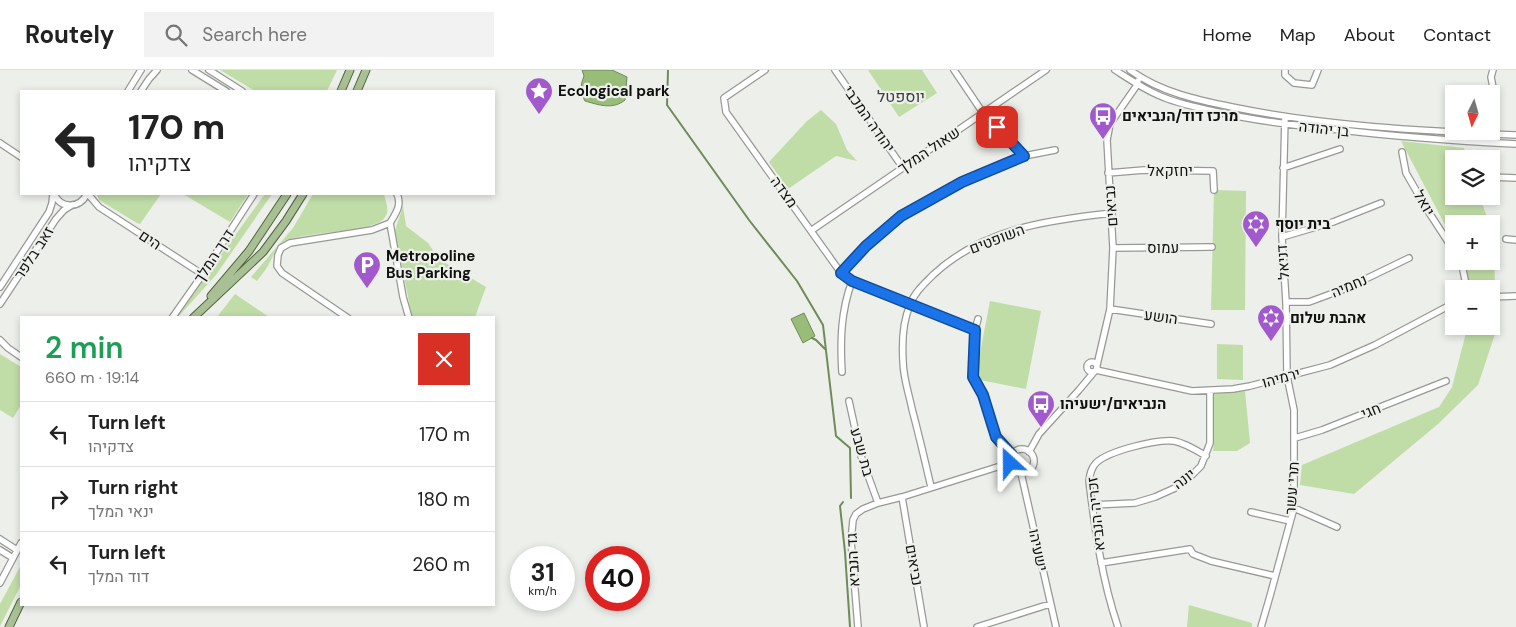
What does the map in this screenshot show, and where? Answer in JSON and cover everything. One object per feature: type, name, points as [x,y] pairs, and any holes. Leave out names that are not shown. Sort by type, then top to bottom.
[{"type":"main road","points":[[341,90],[350,70]]},
{"type":"main road","points":[[357,90],[366,70]]},
{"type":"main road","points":[[195,316],[250,251],[286,195]]},
{"type":"main road","points":[[195,316],[263,252],[286,222],[302,195]]},
{"type":"main road","points":[[9,627],[20,604]]},
{"type":"street","points":[[129,90],[141,70]]},
{"type":"street","points":[[142,90],[158,70]]},
{"type":"street","points":[[192,70],[224,90]]},
{"type":"street","points":[[209,70],[240,90]]},
{"type":"street","name":"מצדה","points":[[765,70],[724,98],[726,112],[841,273],[852,281],[975,330]]},
{"type":"street","name":"יהודה המכבי","points":[[835,70],[903,168]]},
{"type":"street","points":[[954,70],[983,113],[1024,156]]},
{"type":"street","name":"שאול המלך","points":[[812,230],[1046,70]]},
{"type":"street","name":"בן יהודה","points":[[1115,70],[1137,85],[1160,96],[1199,108],[1240,117],[1284,124],[1464,142],[1516,144]]},
{"type":"street","name":"בן יהודה","points":[[1130,70],[1139,77],[1165,89],[1200,100],[1285,117],[1465,133],[1516,135]]},
{"type":"street","points":[[1284,70],[1285,74],[1294,83],[1312,85],[1318,70]]},
{"type":"street","points":[[1492,85],[1490,77],[1494,70]]},
{"type":"street","name":"נביאים","points":[[1029,452],[1039,434],[1096,369],[1110,309],[1113,248],[1107,140],[1110,124],[1137,85],[1139,77]]},
{"type":"street","name":"דניאל","points":[[1285,117],[1282,237],[1286,302],[1287,376]]},
{"type":"street","points":[[0,143],[20,156]]},
{"type":"street","points":[[1283,168],[1340,149]]},
{"type":"street","points":[[841,273],[866,246],[901,216],[962,182],[1024,156],[1055,150]]},
{"type":"street","name":"יואל","points":[[1402,152],[1406,173],[1445,237]]},
{"type":"street","name":"יחזקאל","points":[[1108,173],[1144,170],[1213,170],[1214,190]]},
{"type":"street","points":[[1500,177],[1516,178]]},
{"type":"street","name":"זאב בלפר","points":[[0,286],[49,212],[54,195]]},
{"type":"street","points":[[55,195],[61,203],[74,205]]},
{"type":"street","name":"זאב בלפר","points":[[0,304],[56,219],[64,210],[83,200],[87,195]]},
{"type":"street","name":"הים","points":[[89,195],[98,207]]},
{"type":"street","name":"דרך המלך","points":[[173,316],[253,195]]},
{"type":"street","points":[[398,195],[400,200],[399,205],[390,223],[403,297],[408,316]]},
{"type":"street","points":[[1282,237],[1333,222],[1381,203]]},
{"type":"street","name":"הים","points":[[74,205],[87,204],[98,207],[202,274]]},
{"type":"street","name":"השופטים","points":[[931,487],[903,362],[904,330],[910,305],[922,286],[945,264],[974,245],[1005,233],[1038,224],[1112,213]]},
{"type":"street","points":[[345,316],[282,273],[278,266],[278,255],[285,246],[294,242],[372,230],[390,223]]},
{"type":"street","points":[[380,227],[392,233]]},
{"type":"street","points":[[1506,239],[1516,240]]},
{"type":"street","name":"עמוס","points":[[1113,248],[1212,247]]},
{"type":"street","name":"נחמיה","points":[[1286,302],[1309,302],[1347,288],[1409,258]]},
{"type":"street","points":[[842,372],[842,323],[852,281]]},
{"type":"street","points":[[1500,296],[1516,296]]},
{"type":"street","name":"ירמיהו","points":[[1096,369],[1192,391],[1233,389],[1330,365],[1375,345],[1445,308]]},
{"type":"street","name":"הושע","points":[[1110,309],[1211,324]]},
{"type":"street","points":[[978,319],[975,330],[973,377],[983,395],[996,437],[1012,455]]},
{"type":"street","points":[[0,340],[8,348]]},
{"type":"street","name":"נביאים","points":[[1079,390],[1088,366],[1101,343]]},
{"type":"street","points":[[0,345],[20,355]]},
{"type":"street","points":[[1094,362],[1096,369],[1090,372],[1088,366],[1094,362]]},
{"type":"street","name":"תרי עשר","points":[[1261,627],[1294,508],[1294,410],[1287,376]]},
{"type":"street","name":"חגי","points":[[1295,438],[1322,430],[1446,381]]},
{"type":"street","name":"יונה","points":[[1092,504],[1135,502],[1154,497],[1175,488],[1192,476],[1202,466],[1210,443],[1210,391]]},
{"type":"street","name":"בת שבע","points":[[849,401],[861,456],[878,503]]},
{"type":"street","name":"זכריה הנביא","points":[[1118,627],[1101,563],[1092,504],[1090,481],[1092,468],[1096,462],[1117,452],[1143,444],[1173,441],[1189,446],[1206,456]]},
{"type":"street","points":[[1021,449],[1029,452],[1034,460],[1032,467],[1022,473],[1015,471],[1010,463],[1012,455],[1021,449]]},
{"type":"street","points":[[902,497],[1010,463]]},
{"type":"street","name":"ישעיהו","points":[[1022,473],[1056,627]]},
{"type":"street","name":"נביאים","points":[[902,497],[924,627]]},
{"type":"street","name":"גד הנביא","points":[[858,627],[851,541],[853,520],[856,514],[863,509],[902,497]]},
{"type":"street","points":[[1294,508],[1337,527]]},
{"type":"street","points":[[1251,512],[1290,521]]},
{"type":"street","points":[[0,539],[17,550]]},
{"type":"street","points":[[0,582],[20,544]]},
{"type":"street","points":[[1101,563],[1190,549],[1193,554],[1210,560],[1275,576]]},
{"type":"street","points":[[0,550],[13,558]]},
{"type":"street","points":[[977,627],[989,625],[1050,604]]},
{"type":"shaded area","points":[[220,70],[337,70],[327,90],[253,90]]},
{"type":"shaded area","points":[[582,70],[612,70],[627,77],[625,100],[611,106],[585,101],[581,89],[584,76]]},
{"type":"shaded area","points":[[868,70],[922,70],[937,93],[899,117]]},
{"type":"shaded area","points":[[821,110],[836,124],[847,150],[857,161],[836,156],[788,189],[769,162],[807,121]]},
{"type":"shaded area","points":[[1401,141],[1464,148],[1465,150],[1445,150],[1445,205],[1483,205],[1486,215],[1445,215],[1445,225]]},
{"type":"shaded area","points":[[1214,190],[1246,191],[1245,310],[1211,310]]},
{"type":"shaded area","points":[[97,195],[160,195],[140,224],[99,200]]},
{"type":"shaded area","points":[[185,195],[247,195],[230,222]]},
{"type":"shaded area","points":[[264,195],[271,195],[216,275],[179,316],[176,316]]},
{"type":"shaded area","points":[[312,195],[384,195],[387,212],[385,217],[379,222],[354,229],[292,239],[282,243],[276,249],[257,281],[251,277],[293,228]]},
{"type":"shaded area","points":[[403,206],[406,226],[428,243],[439,259],[486,287],[475,316],[412,316],[395,231]]},
{"type":"shaded area","points":[[1463,270],[1495,270],[1495,280],[1465,280]]},
{"type":"shaded area","points":[[235,294],[268,316],[218,316]]},
{"type":"shaded area","points":[[990,301],[1041,311],[1026,389],[975,379]]},
{"type":"shaded area","points":[[804,313],[815,336],[803,343],[791,319]]},
{"type":"shaded area","points":[[1465,335],[1495,335],[1478,385],[1438,424],[1354,494],[1300,485],[1302,465],[1439,407],[1452,387]]},
{"type":"shaded area","points":[[1217,344],[1243,345],[1243,380],[1217,379]]},
{"type":"shaded area","points":[[0,354],[20,366],[20,407],[13,418],[0,410]]},
{"type":"shaded area","points":[[1245,391],[1250,443],[1237,451],[1213,451],[1214,394]]},
{"type":"shaded area","points":[[20,567],[20,587],[0,626],[0,604]]},
{"type":"shaded area","points":[[1189,605],[1252,623],[1252,627],[1187,627]]},
{"type":"waterway","points":[[668,70],[667,105],[749,220],[797,281],[823,325],[836,436],[850,448],[851,498]]},
{"type":"waterway","points":[[812,338],[825,349]]},
{"type":"waterway","points":[[843,502],[840,506],[850,627]]},
{"type":"place","name":"Ecological park","points":[[539,115]]},
{"type":"place","name":"מרכז דוד/הנביאים","points":[[1103,140]]},
{"type":"place","name":"בית יוסף","points":[[1256,248]]},
{"type":"place","name":"Metropoline Bus Parking","points":[[367,289]]},
{"type":"place","name":"אהבת שלום","points":[[1271,342]]},
{"type":"place","name":"הנביאים/ישעיהו","points":[[1041,428]]},
{"type":"district","name":"יוספטל","points":[[901,96]]},
{"type":"route","points":[[997,127],[1024,156],[962,182],[901,216],[866,246],[841,273],[852,281],[975,330],[973,377],[983,395],[996,437],[1012,455],[1010,463]]}]
